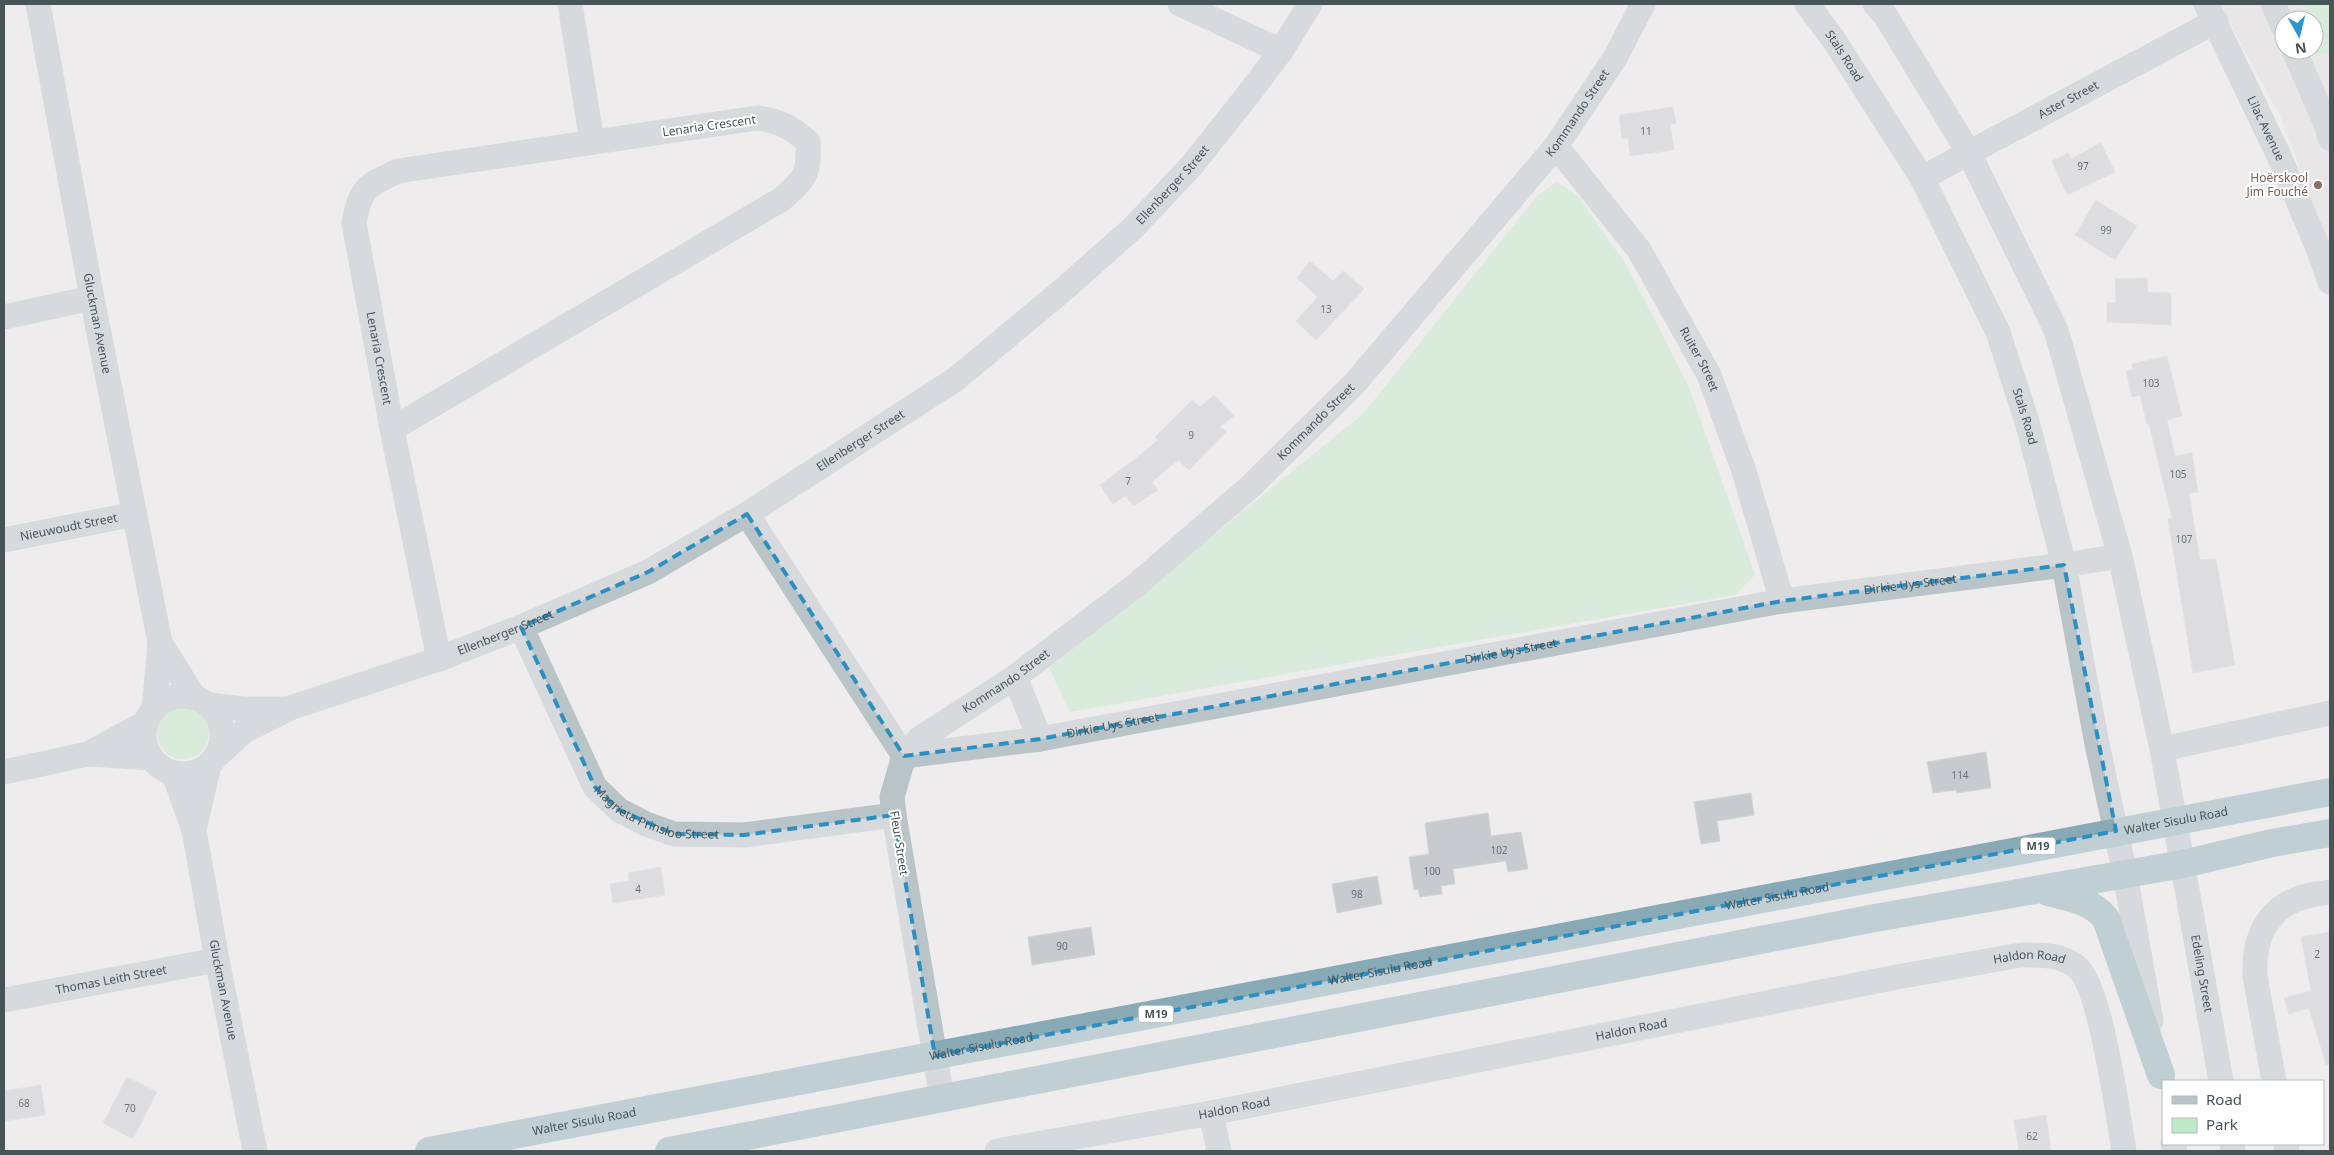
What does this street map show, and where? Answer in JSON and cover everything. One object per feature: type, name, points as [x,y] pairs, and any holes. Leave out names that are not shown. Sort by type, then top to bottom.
[{"type":"highway","name":"Walter Sisulu Road","points":[[429,1151],[468,1148],[737,1093],[2330,792]]},
{"type":"highway","points":[[669,1151],[1777,937],[2183,864],[2272,843],[2330,833]]},
{"type":"highway","points":[[2040,890],[2083,901],[2100,912],[2106,919],[2162,1080]]},
{"type":"highway","points":[[1768,898],[1777,937]]},
{"type":"highway","points":[[1557,938],[1565,978]]},
{"type":"highway","points":[[1252,996],[1259,1037]]},
{"type":"highway","points":[[737,1093],[744,1137]]},
{"type":"street","name":"Gluckman Avenue","points":[[38,4],[92,298],[160,643],[150,716]]},
{"type":"street","points":[[570,4],[592,142]]},
{"type":"street","points":[[1180,4],[1281,51]]},
{"type":"street","name":"Ellenberger Street","points":[[213,760],[244,731],[290,708],[439,659],[521,627],[648,572],[747,514],[956,378],[1063,290],[1134,227],[1193,164],[1281,51],[1310,4]]},
{"type":"street","name":"Kommando Street","points":[[904,756],[920,739],[1015,677],[1135,586],[1251,486],[1355,383],[1556,146],[1615,58],[1642,4]]},
{"type":"street","name":"Stals Road","points":[[1807,4],[1834,40],[1922,178],[1998,332],[2028,425],[2064,565],[2097,744],[2125,874]]},
{"type":"street","points":[[1875,4],[1885,15],[1969,153],[2056,330],[2120,556],[2162,749],[2183,864]]},
{"type":"street","name":"Aster Street","points":[[1922,178],[1969,153],[2211,12]]},
{"type":"street","name":"Lilac Avenue","points":[[2211,12],[2279,156],[2318,248],[2330,282]]},
{"type":"street","points":[[2298,60],[2329,128]]},
{"type":"street","name":"Lenaria Crescent","points":[[392,429],[782,199],[802,182],[808,164],[808,142],[792,128],[773,120],[757,118],[398,171],[376,181],[364,191],[358,203],[354,223],[392,429],[439,659]]},
{"type":"street","name":"Ruiter Street","points":[[1556,146],[1639,250],[1710,375],[1744,471],[1782,601]]},
{"type":"street","points":[[4,316],[92,298]]},
{"type":"street","name":"Nieuwoudt Street","points":[[4,540],[134,514]]},
{"type":"street","points":[[747,514],[904,756]]},
{"type":"street","name":"Dirkie Uys Street","points":[[904,756],[1040,739],[1782,601],[2064,565],[2120,556]]},
{"type":"street","name":"Magrieta Prinsloo Street","points":[[521,627],[595,787],[619,810],[646,824],[674,834],[744,835],[894,815]]},
{"type":"street","name":"Gluckman Avenue","points":[[160,643],[201,701]]},
{"type":"street","points":[[1015,677],[1040,739]]},
{"type":"street","points":[[88,754],[150,716],[172,697],[201,701],[218,716],[222,728],[222,742],[213,760],[196,772],[174,774],[161,768],[151,758],[144,741],[150,716]]},
{"type":"street","name":"Ellenberger Street","points":[[201,701],[244,710],[290,708]]},
{"type":"street","points":[[2162,749],[2330,713]]},
{"type":"street","points":[[4,772],[88,754],[151,758]]},
{"type":"street","name":"Fleur Street","points":[[904,756],[892,797],[942,1098]]},
{"type":"street","name":"Gluckman Avenue","points":[[194,830],[213,760]]},
{"type":"street","name":"Gluckman Avenue","points":[[174,774],[194,830],[217,960],[255,1151]]},
{"type":"street","name":"Edeling Street","points":[[2183,864],[2221,1080]]},
{"type":"street","points":[[2125,874],[2162,1080]]},
{"type":"street","points":[[2274,1080],[2255,976],[2254,958],[2257,940],[2265,925],[2278,910],[2299,898],[2330,892]]},
{"type":"street","name":"Haldon Road","points":[[997,1151],[1211,1113],[1897,977],[2022,955],[2056,957],[2069,962],[2077,968],[2090,986],[2108,1058],[2124,1151]]},
{"type":"street","name":"Thomas Leith Street","points":[[4,1000],[217,960]]},
{"type":"street","points":[[1211,1113],[1219,1151]]},
{"type":"highlighted area","points":[[747,514],[904,756],[1040,739],[1782,601],[2064,565],[2116,831],[935,1056],[894,815],[744,835],[674,834],[619,810],[595,787],[521,627],[648,572]]},
{"type":"shaded area","name":"Hoërskool Jim Fouché","points":[[2220,4],[2330,4],[2330,251],[2282,120]]},
{"type":"green space","points":[[2305,4],[2330,4],[2330,52],[2324,53],[2324,10],[2306,10]]},
{"type":"green space","points":[[1557,182],[1578,196],[1627,266],[1689,387],[1755,575],[1735,595],[1070,712],[1049,668],[1363,414],[1538,195]]},
{"type":"green space","points":[[178,707],[188,707],[202,714],[209,728],[209,738],[202,752],[188,759],[178,759],[168,755],[161,748],[157,738],[157,728],[161,718],[168,711]]},
{"type":"building","points":[[1673,107],[1676,123],[1670,124],[1674,150],[1630,156],[1628,138],[1622,139],[1619,115]]},
{"type":"building","points":[[2101,143],[2115,172],[2067,195],[2052,161],[2068,153],[2071,159]]},
{"type":"building","points":[[2096,200],[2137,226],[2115,260],[2075,235]]},
{"type":"building","points":[[1310,261],[1333,281],[1343,271],[1364,289],[1316,340],[1296,321],[1318,297],[1297,278]]},
{"type":"building","points":[[2147,278],[2148,292],[2171,293],[2171,325],[2107,322],[2107,303],[2116,302],[2115,279]]},
{"type":"building","points":[[2167,356],[2182,416],[2167,420],[2175,456],[2192,453],[2198,492],[2189,493],[2200,560],[2216,559],[2235,665],[2193,673],[2168,519],[2172,518],[2140,395],[2132,397],[2126,371],[2133,370],[2132,364]]},
{"type":"building","points":[[1214,395],[1234,416],[1220,426],[1226,432],[1189,470],[1178,460],[1152,482],[1158,490],[1134,506],[1125,496],[1113,504],[1100,485],[1158,440],[1155,437],[1192,400],[1200,407]]},
{"type":"building","points":[[1986,752],[1991,788],[1957,793],[1956,790],[1933,793],[1927,762]]},
{"type":"building","points":[[1751,793],[1754,815],[1717,821],[1720,841],[1701,844],[1694,802]]},
{"type":"building","points":[[1488,813],[1491,836],[1521,832],[1528,869],[1508,872],[1506,861],[1453,869],[1455,884],[1441,886],[1442,894],[1420,897],[1418,889],[1414,890],[1409,857],[1429,854],[1425,823]]},
{"type":"building","points":[[661,867],[665,895],[613,903],[610,884],[629,881],[628,873]]},
{"type":"building","points":[[1377,876],[1382,904],[1337,913],[1332,884]]},
{"type":"building","points":[[1091,927],[1095,955],[1032,965],[1028,937]]},
{"type":"building","points":[[2330,932],[2330,1064],[2326,1065],[2309,1008],[2289,1014],[2284,998],[2311,991],[2301,937]]},
{"type":"building","points":[[127,1077],[157,1092],[133,1139],[103,1123]]},
{"type":"building","points":[[41,1085],[45,1115],[4,1121],[4,1091]]},
{"type":"building","points":[[2046,1115],[2051,1151],[2019,1151],[2014,1120]]},
{"type":"place","name":"Hoërskool Jim Fouché","points":[[2318,185]]}]
